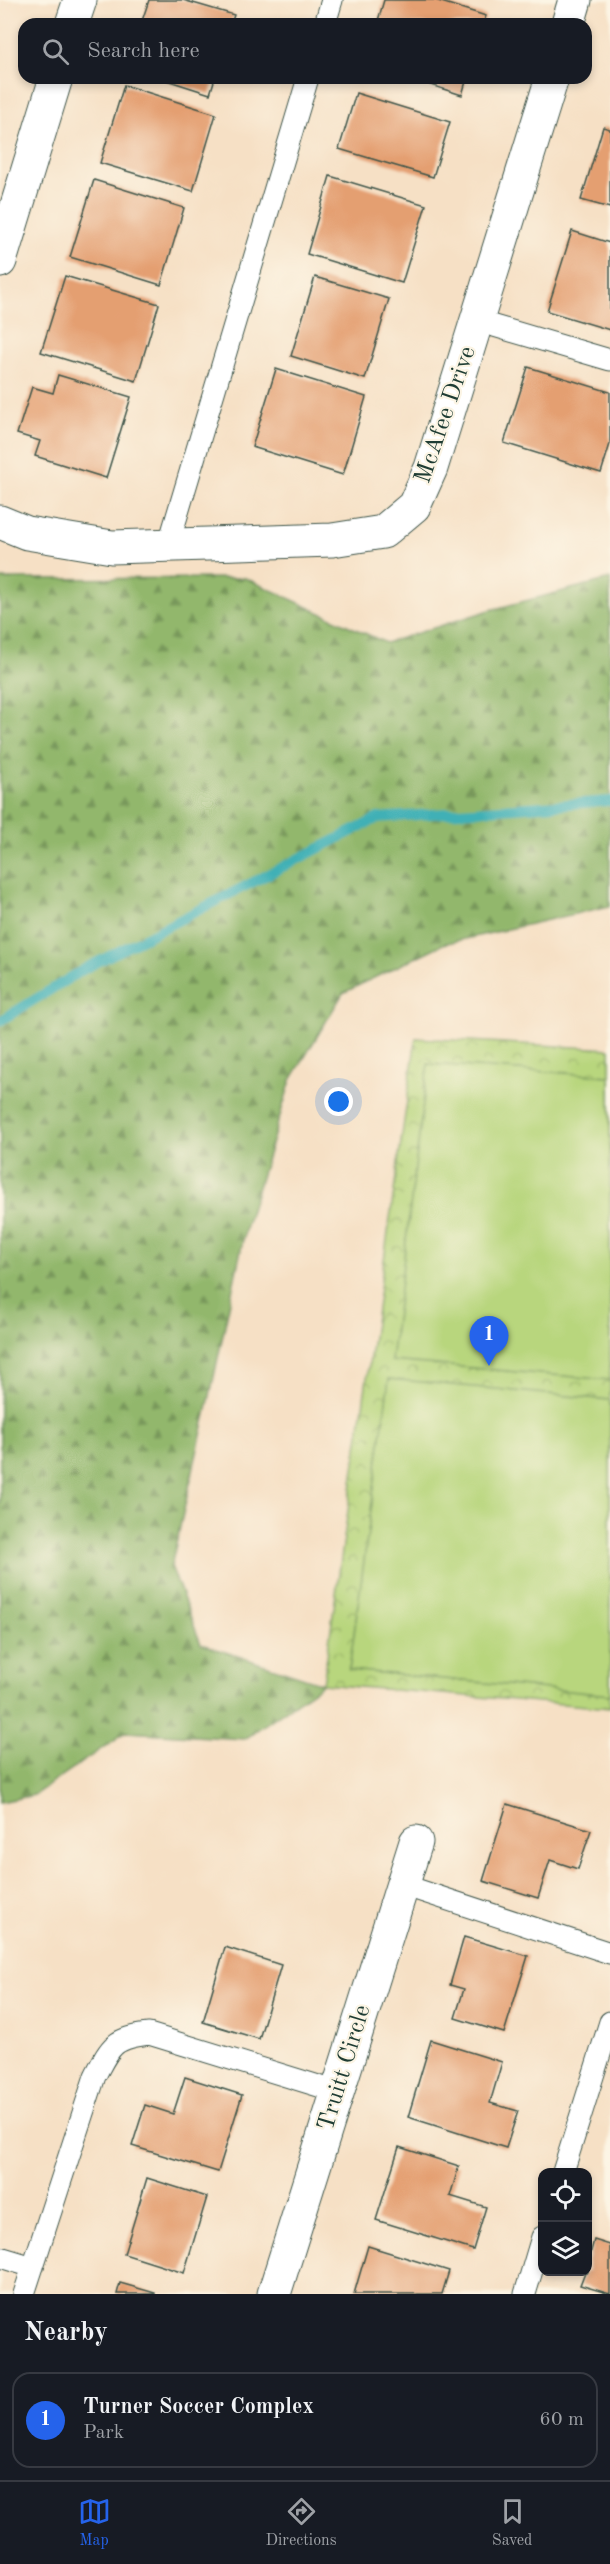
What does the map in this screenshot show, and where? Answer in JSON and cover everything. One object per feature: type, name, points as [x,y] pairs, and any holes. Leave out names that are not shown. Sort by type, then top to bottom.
[{"type":"street","points":[[74,18],[80,0]]},
{"type":"street","points":[[570,18],[575,0]]},
{"type":"street","points":[[0,261],[54,84]]},
{"type":"street","name":"McAfee Drive","points":[[0,522],[27,533],[112,547],[332,540],[383,532],[414,506],[431,468],[550,84]]},
{"type":"street","name":"Truitt Circle","points":[[274,2294],[416,1842]]},
{"type":"lane","points":[[327,18],[332,0]]},
{"type":"lane","points":[[168,546],[306,84]]},
{"type":"lane","points":[[477,321],[610,360]]},
{"type":"lane","points":[[403,1885],[610,1953]]},
{"type":"lane","points":[[564,2168],[610,2022]]},
{"type":"lane","points":[[24,2294],[95,2076],[109,2049],[127,2037],[149,2034],[338,2092]]},
{"type":"lane","points":[[525,2294],[538,2253]]},
{"type":"lane","points":[[0,2257],[33,2267]]},
{"type":"green space","points":[[245,578],[386,643],[490,610],[610,579],[610,906],[443,944],[343,993],[291,1080],[246,1226],[171,1566],[201,1644],[323,1684],[244,1739],[126,1732],[34,1795],[0,1802],[0,579]]},
{"type":"green space","points":[[416,1038],[610,1049],[610,1708],[323,1684]]},
{"type":"green space","points":[[428,1064],[610,1076],[610,1380],[391,1361]]},
{"type":"green space","points":[[389,1379],[610,1400],[610,1695],[349,1670]]},
{"type":"building","points":[[149,0],[183,0],[234,15],[233,18],[143,18]]},
{"type":"building","points":[[384,0],[435,0],[486,16],[485,18],[379,18]]},
{"type":"building","points":[[179,84],[213,84],[210,94]]},
{"type":"building","points":[[428,84],[465,84],[462,95]]},
{"type":"building","points":[[124,85],[216,114],[193,191],[100,163]]},
{"type":"building","points":[[356,93],[450,122],[433,177],[339,149]]},
{"type":"building","points":[[603,127],[610,129],[610,208],[581,200]]},
{"type":"building","points":[[330,176],[426,205],[402,283],[307,254]]},
{"type":"building","points":[[94,180],[184,208],[161,285],[70,257]]},
{"type":"building","points":[[572,231],[610,243],[610,330],[547,311]]},
{"type":"building","points":[[65,276],[159,304],[136,381],[41,352]]},
{"type":"building","points":[[315,277],[389,299],[365,379],[291,356]]},
{"type":"building","points":[[528,367],[610,392],[610,444],[601,473],[504,443]]},
{"type":"building","points":[[276,369],[366,397],[343,475],[252,447]]},
{"type":"building","points":[[58,375],[131,397],[106,478],[35,456],[40,441],[17,434],[32,387],[53,393]]},
{"type":"building","points":[[507,1804],[591,1830],[578,1869],[550,1860],[538,1898],[483,1881]]},
{"type":"building","points":[[464,1937],[528,1956],[504,2033],[455,2018],[464,1989],[450,1985]]},
{"type":"building","points":[[225,1947],[281,1965],[259,2039],[203,2022]]},
{"type":"building","points":[[431,2040],[502,2062],[490,2103],[518,2111],[506,2148],[408,2117]]},
{"type":"building","points":[[185,2077],[242,2095],[218,2172],[132,2146],[145,2105],[173,2114]]},
{"type":"building","points":[[399,2147],[459,2166],[450,2196],[486,2207],[473,2250],[376,2220]]},
{"type":"building","points":[[147,2178],[207,2197],[184,2273],[124,2254]]},
{"type":"building","points":[[594,2240],[610,2245],[610,2294],[580,2285],[583,2276],[592,2276]]},
{"type":"building","points":[[368,2246],[449,2271],[442,2294],[354,2294]]},
{"type":"building","points":[[120,2283],[155,2293],[155,2294],[117,2294]]},
{"type":"waterway","points":[[0,1021],[86,968],[378,818],[610,801]]},
{"type":"place","name":"Turner Soccer Complex","points":[[489,1366]]}]
